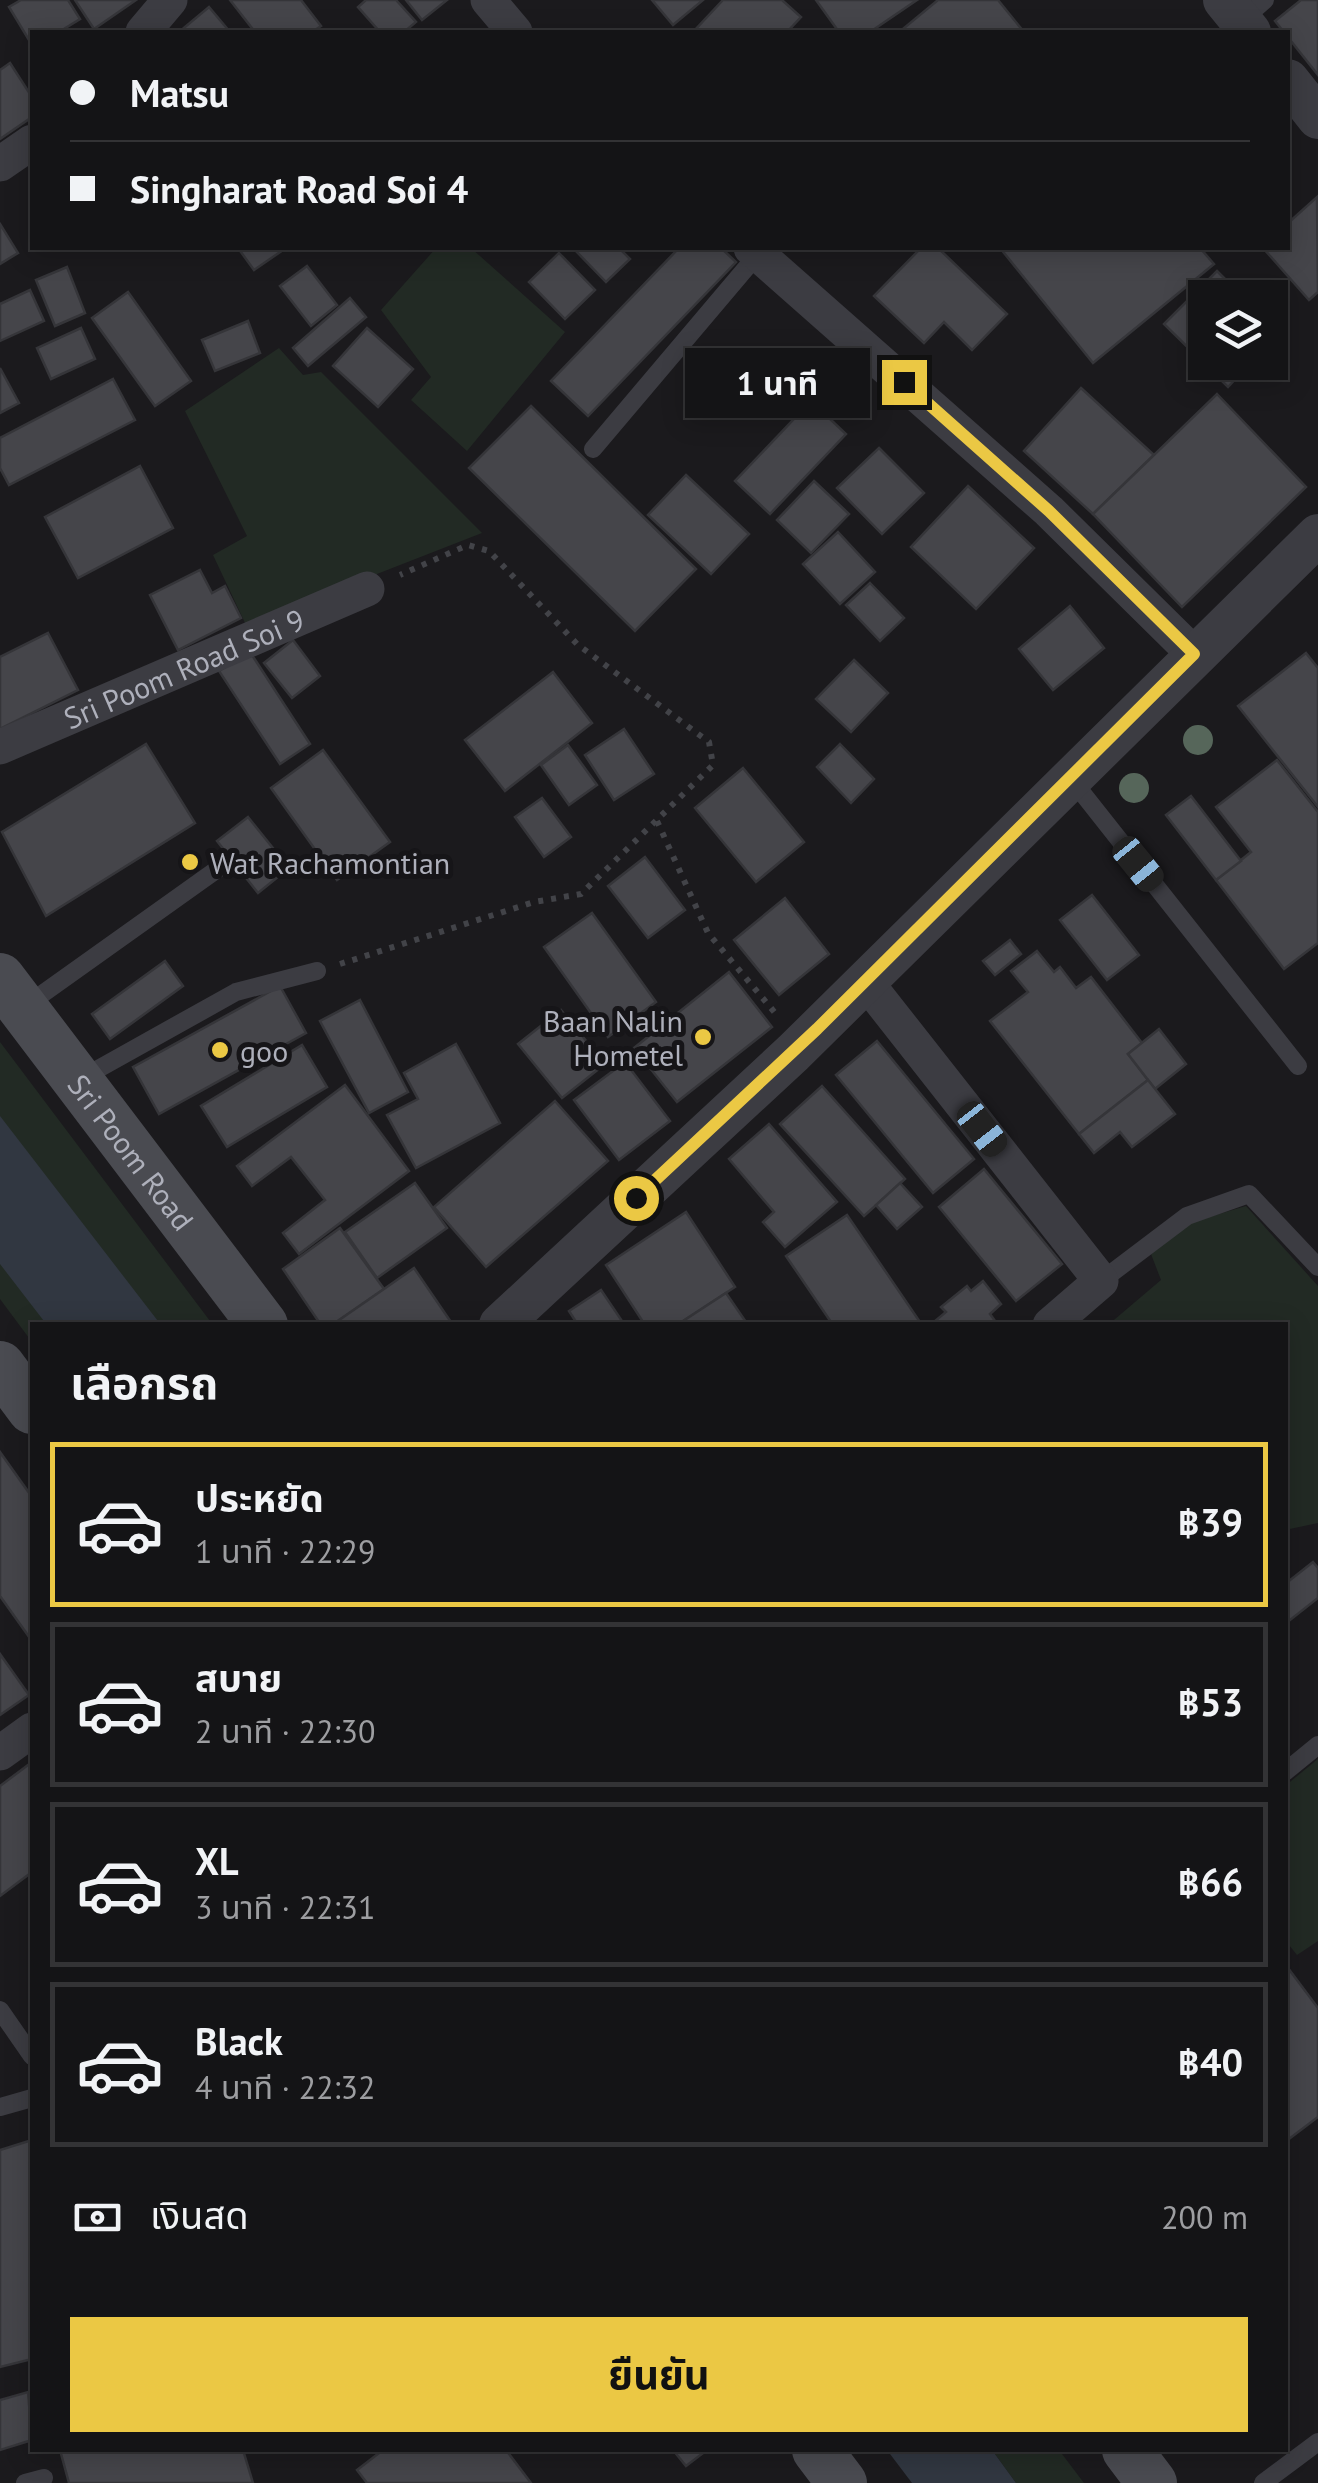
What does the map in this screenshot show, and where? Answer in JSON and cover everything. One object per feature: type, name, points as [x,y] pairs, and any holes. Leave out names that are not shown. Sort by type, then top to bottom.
[{"type":"main road","name":"Sri Poom Road","points":[[12,992],[261,1322]]},
{"type":"main road","points":[[0,1366],[30,1406]]},
{"type":"main road","points":[[819,2452],[842,2483]]},
{"type":"main road","points":[[1128,2452],[1152,2483]]},
{"type":"street","points":[[145,30],[170,0]]},
{"type":"street","points":[[488,0],[512,30]]},
{"type":"street","points":[[1290,83],[1318,118]]},
{"type":"street","points":[[0,164],[30,143]]},
{"type":"street","points":[[754,251],[1049,511],[1194,654]]},
{"type":"street","points":[[503,1322],[866,982],[1318,535]]},
{"type":"street","name":"Sri Poom Road Soi 9","points":[[0,747],[367,589]]},
{"type":"street","points":[[866,982],[1101,1281],[1053,1322]]},
{"type":"street","points":[[0,1753],[30,1731]]},
{"type":"lane","points":[[592,449],[754,251]]},
{"type":"lane","points":[[1070,778],[1298,1066]]},
{"type":"lane","points":[[12,992],[220,868]]},
{"type":"lane","points":[[77,1080],[236,992],[317,971]]},
{"type":"lane","points":[[1101,1281],[1187,1216],[1249,1194],[1318,1267]]},
{"type":"lane","points":[[1288,1770],[1318,1745]]},
{"type":"lane","points":[[0,2010],[30,2053]]},
{"type":"lane","points":[[0,2107],[30,2099]]},
{"type":"lane","points":[[1263,2483],[1318,2442]]},
{"type":"lane","points":[[25,2483],[44,2478]]},
{"type":"path","points":[[317,971],[534,902],[581,894],[713,765],[709,742],[578,644],[489,551],[468,545],[367,589]]},
{"type":"path","points":[[657,821],[708,933],[778,1017],[793,1052]]},
{"type":"shaded area","points":[[434,250],[473,250],[565,332],[467,451],[411,400],[431,377],[381,310]]},
{"type":"shaded area","points":[[279,348],[303,375],[321,372],[482,533],[246,625],[213,555],[247,536],[185,411]]},
{"type":"shaded area","points":[[0,1042],[211,1322],[30,1322],[30,1339],[0,1299]]},
{"type":"shaded area","points":[[0,1116],[159,1322],[45,1322],[0,1264]]},
{"type":"shaded area","points":[[1246,1206],[1318,1286],[1318,1523],[1288,1529],[1288,1322],[1112,1322],[1161,1280],[1151,1254],[1192,1222]]},
{"type":"shaded area","points":[[1318,1759],[1318,1941],[1297,1955],[1288,1944],[1288,1784]]},
{"type":"shaded area","points":[[889,2452],[993,2452],[1016,2483],[912,2483]]},
{"type":"shaded area","points":[[993,2452],[1061,2452],[1084,2483],[1016,2483]]},
{"type":"building","points":[[21,0],[68,0],[80,19],[62,30],[30,30],[30,42],[9,7]]},
{"type":"building","points":[[75,0],[136,0],[94,29]]},
{"type":"building","points":[[230,0],[301,0],[321,26],[315,30],[253,30]]},
{"type":"building","points":[[366,0],[396,0],[416,22],[406,30],[378,30],[358,7]]},
{"type":"building","points":[[406,0],[447,0],[422,20]]},
{"type":"building","points":[[652,0],[703,0],[673,25]]},
{"type":"building","points":[[723,0],[782,0],[801,17],[789,30],[695,30]]},
{"type":"building","points":[[816,0],[917,0],[873,30],[838,30]]},
{"type":"building","points":[[938,0],[998,0],[1022,30],[906,30]]},
{"type":"building","points":[[1301,0],[1318,0],[1318,75],[1290,40],[1290,30],[1282,30],[1275,21]]},
{"type":"building","points":[[209,7],[228,30],[181,30]]},
{"type":"building","points":[[10,63],[30,94],[30,118],[0,139],[0,70]]},
{"type":"building","points":[[1317,197],[1318,292],[1309,300],[1265,250],[1290,250],[1290,221]]},
{"type":"building","points":[[0,224],[18,253],[0,264]]},
{"type":"building","points":[[239,250],[283,250],[254,270]]},
{"type":"building","points":[[575,250],[621,250],[630,259],[606,282]]},
{"type":"building","points":[[677,250],[723,250],[736,262],[588,416],[551,381]]},
{"type":"building","points":[[919,250],[940,250],[1007,314],[972,350],[944,322],[924,343],[874,296]]},
{"type":"building","points":[[1002,250],[1202,250],[1214,264],[1194,280],[1188,280],[1188,285],[1093,363]]},
{"type":"building","points":[[559,253],[595,290],[565,319],[529,282]]},
{"type":"building","points":[[307,266],[337,305],[311,326],[280,286]]},
{"type":"building","points":[[67,267],[85,313],[55,326],[36,280]]},
{"type":"building","points":[[1217,271],[1226,280],[1208,280]]},
{"type":"building","points":[[30,290],[44,321],[0,341],[0,304]]},
{"type":"building","points":[[128,292],[191,381],[155,406],[92,318]]},
{"type":"building","points":[[350,298],[366,317],[308,366],[293,348]]},
{"type":"building","points":[[1188,300],[1188,348],[1164,324]]},
{"type":"building","points":[[248,321],[260,353],[215,371],[202,340]]},
{"type":"building","points":[[81,328],[95,359],[51,379],[37,348]]},
{"type":"building","points":[[367,328],[413,369],[378,407],[333,366]]},
{"type":"building","points":[[0,368],[19,403],[0,413]]},
{"type":"building","points":[[113,379],[135,420],[9,485],[0,468],[0,438]]},
{"type":"building","points":[[1081,388],[1154,455],[1093,514],[1024,451]]},
{"type":"building","points":[[1217,394],[1306,487],[1182,607],[1093,514]]},
{"type":"building","points":[[811,401],[846,434],[770,514],[735,481]]},
{"type":"building","points":[[531,406],[696,569],[635,631],[469,468]]},
{"type":"building","points":[[879,448],[924,493],[882,534],[837,488]]},
{"type":"building","points":[[140,466],[173,528],[78,578],[45,517]]},
{"type":"building","points":[[686,475],[749,534],[711,574],[648,515]]},
{"type":"building","points":[[814,481],[849,514],[811,553],[777,520]]},
{"type":"building","points":[[968,486],[1034,548],[976,609],[911,547]]},
{"type":"building","points":[[838,532],[875,572],[840,604],[803,564]]},
{"type":"building","points":[[200,570],[212,593],[225,586],[241,618],[178,650],[150,595]]},
{"type":"building","points":[[870,583],[904,618],[880,641],[846,605]]},
{"type":"building","points":[[1070,606],[1104,648],[1053,690],[1019,649]]},
{"type":"building","points":[[48,633],[78,690],[0,729],[0,657]]},
{"type":"building","points":[[293,640],[320,676],[292,698],[264,663]]},
{"type":"building","points":[[250,652],[310,744],[280,764],[219,671]]},
{"type":"building","points":[[1306,653],[1318,668],[1318,807],[1238,706]]},
{"type":"building","points":[[854,660],[888,693],[851,732],[816,699]]},
{"type":"building","points":[[553,672],[592,723],[505,791],[465,740]]},
{"type":"building","points":[[624,729],[654,774],[614,800],[585,755]]},
{"type":"building","points":[[146,744],[195,823],[46,916],[2,832]]},
{"type":"building","points":[[840,744],[874,779],[851,803],[817,767]]},
{"type":"building","points":[[568,745],[597,785],[569,805],[541,765]]},
{"type":"building","points":[[323,750],[390,842],[337,880],[271,788]]},
{"type":"building","points":[[1277,760],[1318,812],[1318,943],[1284,969],[1216,880],[1251,852],[1216,807]]},
{"type":"building","points":[[743,768],[804,842],[756,882],[695,808]]},
{"type":"building","points":[[1191,796],[1241,861],[1216,880],[1166,815]]},
{"type":"building","points":[[542,798],[571,837],[544,857],[515,817]]},
{"type":"building","points":[[248,817],[289,868],[258,893],[217,841]]},
{"type":"building","points":[[645,857],[685,910],[648,938],[608,886]]},
{"type":"building","points":[[1092,895],[1139,955],[1107,980],[1060,920]]},
{"type":"building","points":[[785,898],[829,954],[779,995],[734,940]]},
{"type":"building","points":[[592,913],[656,1002],[608,1037],[544,947]]},
{"type":"building","points":[[1010,940],[1021,954],[995,975],[983,961]]},
{"type":"building","points":[[1037,951],[1054,972],[1060,967],[1076,988],[1091,977],[1142,1043],[1128,1054],[1148,1080],[1079,1134],[990,1021],[1028,992],[1011,971]]},
{"type":"building","points":[[165,961],[183,986],[110,1039],[92,1014]]},
{"type":"building","name":"Baan Nalin Hometel","points":[[729,972],[772,1027],[677,1102],[634,1048]]},
{"type":"building","name":"goo","points":[[280,986],[306,1033],[159,1114],[133,1067]]},
{"type":"building","points":[[360,1000],[408,1092],[369,1113],[320,1021]]},
{"type":"building","points":[[561,1010],[605,1064],[562,1098],[518,1044]]},
{"type":"building","points":[[1159,1029],[1186,1064],[1155,1089],[1128,1054]]},
{"type":"building","points":[[877,1041],[974,1159],[933,1193],[836,1075]]},
{"type":"building","points":[[456,1044],[500,1123],[416,1168],[387,1115],[418,1099],[404,1073]]},
{"type":"building","points":[[302,1045],[327,1087],[227,1147],[201,1106]]},
{"type":"building","points":[[625,1062],[670,1121],[619,1160],[574,1100]]},
{"type":"building","points":[[1148,1080],[1175,1114],[1132,1147],[1120,1132],[1094,1153],[1079,1134]]},
{"type":"building","points":[[345,1085],[409,1171],[299,1254],[283,1233],[325,1200],[291,1157],[252,1186],[237,1166]]},
{"type":"building","points":[[822,1086],[905,1179],[864,1216],[780,1124]]},
{"type":"building","points":[[555,1101],[608,1161],[486,1267],[434,1207]]},
{"type":"building","points":[[769,1124],[837,1202],[785,1247],[763,1222],[774,1212],[729,1159]]},
{"type":"building","points":[[984,1169],[1062,1264],[1016,1301],[939,1207]]},
{"type":"building","points":[[415,1183],[447,1228],[377,1278],[345,1232]]},
{"type":"building","points":[[900,1183],[922,1207],[897,1229],[876,1205]]},
{"type":"building","points":[[686,1212],[735,1287],[682,1322],[643,1322],[606,1265]]},
{"type":"building","points":[[847,1215],[920,1322],[831,1322],[786,1256]]},
{"type":"building","points":[[340,1228],[384,1289],[336,1322],[319,1322],[283,1269]]},
{"type":"building","points":[[414,1268],[451,1322],[336,1322]]},
{"type":"building","points":[[983,1281],[1001,1304],[990,1314],[996,1322],[935,1321],[946,1312],[941,1307],[967,1286],[971,1291]]},
{"type":"building","points":[[601,1290],[622,1321],[576,1322],[569,1311]]},
{"type":"building","points":[[726,1293],[746,1322],[682,1322]]},
{"type":"building","points":[[0,1452],[30,1494],[30,1638],[0,1596]]},
{"type":"building","points":[[1313,1562],[1318,1568],[1318,1598],[1288,1622],[1288,1582]]},
{"type":"building","points":[[0,1654],[29,1695],[0,1715]]},
{"type":"building","points":[[30,1764],[30,1874],[0,1896],[0,1786]]},
{"type":"building","points":[[1288,1968],[1318,2008],[1318,2117],[1288,2140]]},
{"type":"building","points":[[30,2141],[30,2360],[0,2367],[0,2150]]},
{"type":"building","points":[[28,2392],[30,2441],[0,2450],[0,2400]]},
{"type":"building","points":[[61,2452],[244,2452],[253,2483],[69,2483]]},
{"type":"building","points":[[380,2452],[508,2452],[531,2483],[367,2483],[357,2470]]},
{"type":"building","points":[[675,2452],[704,2452],[686,2466]]},
{"type":"place","name":"Wat Rachamontian","points":[[190,862]]},
{"type":"place","name":"Baan Nalin Hometel","points":[[703,1037]]},
{"type":"place","name":"goo","points":[[220,1050]]},
{"type":"route","points":[[636,1198],[817,1029],[1194,654],[1049,511],[904,382]]}]
